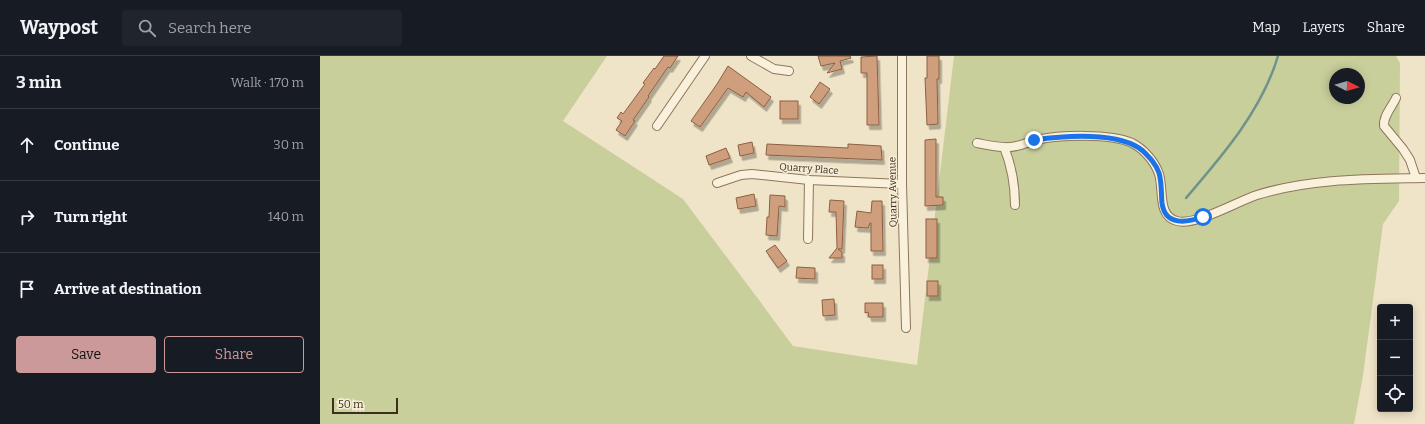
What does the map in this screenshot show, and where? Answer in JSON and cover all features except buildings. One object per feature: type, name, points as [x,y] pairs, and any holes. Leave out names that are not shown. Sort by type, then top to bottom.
[{"type":"street","points":[[657,126],[705,56]]},
{"type":"street","points":[[750,56],[774,69],[789,71]]},
{"type":"street","name":"Quarry Avenue","points":[[902,56],[902,184],[906,328]]},
{"type":"street","points":[[1396,98],[1387,113],[1384,126],[1410,160],[1416,178]]},
{"type":"street","points":[[977,143],[1004,147],[1018,147],[1034,140],[1052,137],[1080,136],[1118,140],[1132,144],[1142,150],[1151,159],[1156,167],[1162,190],[1162,205],[1165,212],[1169,217],[1182,222],[1203,217],[1256,196],[1290,186],[1327,181],[1425,178]]},
{"type":"street","points":[[1004,147],[1012,170],[1015,205]]},
{"type":"street","name":"Quarry Place","points":[[716,183],[745,174],[809,180],[902,184]]},
{"type":"street","points":[[808,238],[809,180]]},
{"type":"green space","points":[[320,56],[607,56],[563,121],[683,199],[793,346],[917,365],[954,56],[1396,56],[1400,63],[1399,201],[1383,224],[1363,376],[1354,424],[320,424]]},
{"type":"waterway","points":[[1186,198],[1214,165],[1252,113],[1271,76],[1278,56]]},
{"type":"route","points":[[1034,140],[1052,137],[1080,136],[1118,140],[1132,144],[1142,150],[1151,159],[1156,167],[1162,190],[1162,205],[1169,217],[1182,222],[1203,217]]}]
